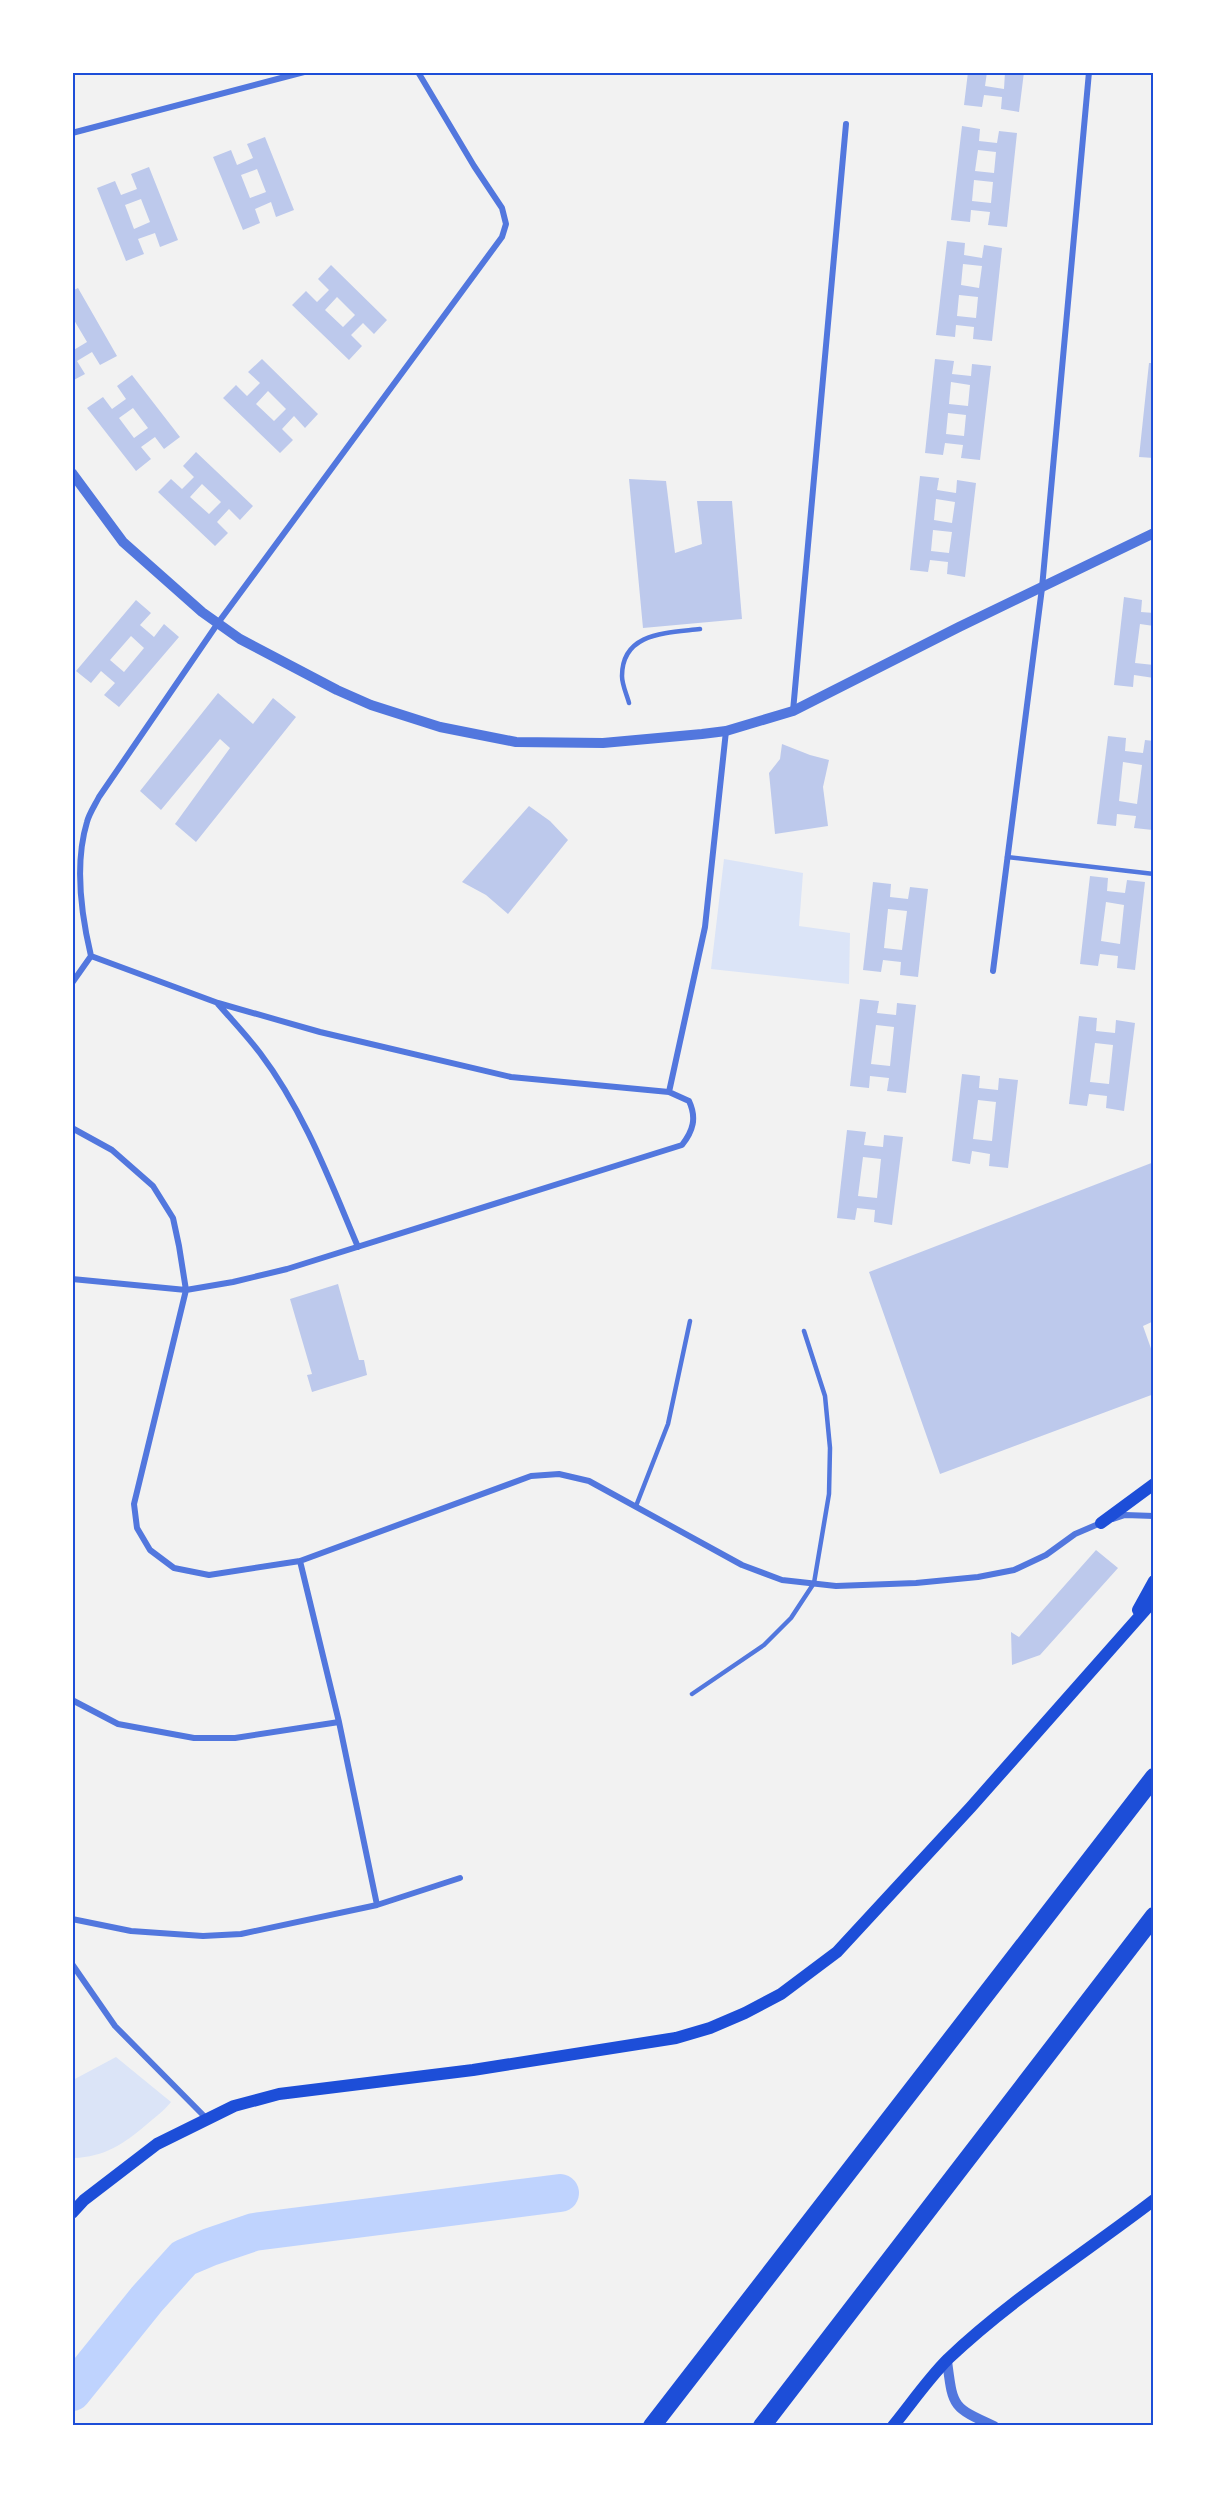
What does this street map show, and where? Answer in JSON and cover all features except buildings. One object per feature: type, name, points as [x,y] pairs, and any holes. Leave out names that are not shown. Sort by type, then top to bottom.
[{"type":"highway","points":[[652,2426],[1154,1777]]},
{"type":"highway","points":[[762,2426],[1154,1916]]},
{"type":"main road","points":[[1101,1523],[1154,1484]]},
{"type":"main road","points":[[1124,1635],[1154,1581]]},
{"type":"main road","points":[[72,2213],[84,2200],[157,2144],[234,2106],[279,2094],[473,2070],[635,2046],[710,2028],[781,1994],[837,1952],[971,1807],[1154,1600]]},
{"type":"main road","points":[[893,2426],[947,2361],[1052,2274],[1154,2200]]},
{"type":"street","points":[[72,133],[304,72]]},
{"type":"street","points":[[72,983],[91,956],[81,915],[81,852],[87,822],[99,797],[218,623],[502,237],[506,224],[502,208],[418,72]]},
{"type":"street","points":[[993,971],[1042,588],[1089,72]]},
{"type":"street","points":[[793,711],[846,124]]},
{"type":"street","points":[[72,473],[123,542],[202,612],[240,639],[337,690],[371,705],[440,727],[516,742],[603,743],[726,731],[793,711],[1154,533]]},
{"type":"street","points":[[669,1092],[705,927],[726,731]]},
{"type":"street","points":[[72,1279],[186,1290],[255,1277],[682,1145],[691,1134],[693,1109],[689,1101],[669,1092],[511,1077],[320,1032],[218,1003],[91,956]]},
{"type":"street","points":[[218,1003],[260,1053],[284,1089],[314,1145],[358,1247]]},
{"type":"street","points":[[72,1128],[112,1150],[153,1186],[173,1218],[186,1290],[134,1504],[137,1528],[150,1550],[174,1568],[209,1575],[300,1561],[531,1476],[559,1474],[589,1481],[742,1565],[782,1580],[836,1586],[916,1583],[1005,1572],[1046,1555],[1075,1534],[1101,1523],[1125,1515],[1154,1516]]},
{"type":"street","points":[[300,1561],[339,1722],[377,1905]]},
{"type":"street","points":[[72,1700],[118,1724],[194,1738],[235,1738],[339,1722]]},
{"type":"street","points":[[72,1919],[131,1931],[203,1936],[241,1934],[377,1905],[460,1878]]},
{"type":"street","points":[[72,1964],[115,2026],[207,2118]]},
{"type":"street","points":[[947,2361],[952,2399],[969,2415],[994,2426]]},
{"type":"lane","points":[[629,704],[621,677],[625,658],[633,646],[643,638],[700,629]]},
{"type":"lane","points":[[1007,857],[1154,874]]},
{"type":"lane","points":[[636,1506],[668,1424],[690,1321]]},
{"type":"lane","points":[[692,1694],[764,1645],[791,1618],[814,1583],[829,1494],[830,1448],[825,1396],[804,1331]]},
{"type":"shaded area","points":[[724,859],[803,873],[799,926],[850,933],[849,984],[711,969]]},
{"type":"shaded area","points":[[116,2057],[171,2102],[121,2144],[95,2155],[74,2158],[73,2080]]},
{"type":"waterway","points":[[72,2392],[147,2299],[184,2258],[210,2247],[254,2232],[560,2193]]}]
